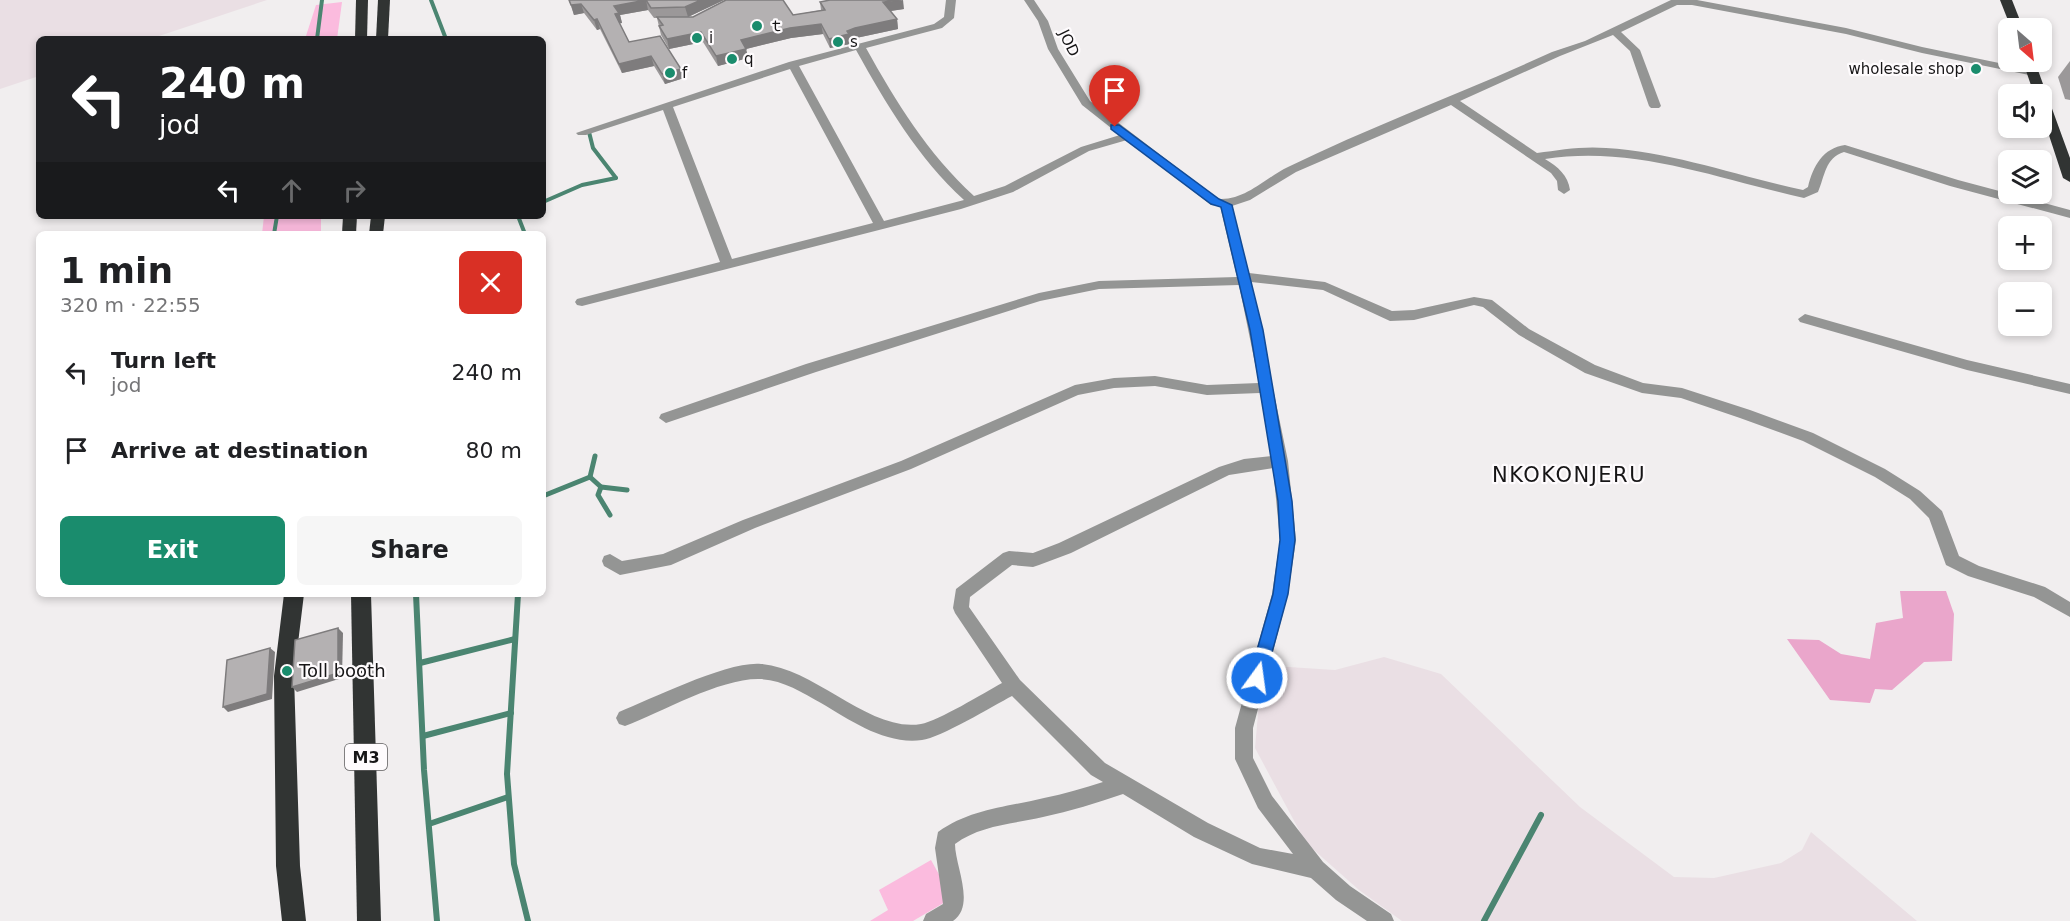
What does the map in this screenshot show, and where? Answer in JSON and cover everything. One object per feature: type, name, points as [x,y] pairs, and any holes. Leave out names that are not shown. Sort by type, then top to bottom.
[{"type":"highway","points":[[360,36],[362,0]]},
{"type":"highway","points":[[382,36],[384,0]]},
{"type":"highway","points":[[2006,0],[2013,18]]},
{"type":"highway","points":[[2052,126],[2070,176]]},
{"type":"highway","points":[[294,597],[284,706],[288,866],[294,921]]},
{"type":"highway","name":"M3","points":[[361,597],[369,921]]},
{"type":"street","points":[[582,133],[668,107],[793,64],[938,26],[949,18],[951,0]]},
{"type":"street","name":"JOD","points":[[1029,0],[1043,21],[1053,49],[1086,103],[1126,136],[1215,202],[1226,205]]},
{"type":"street","points":[[1384,921],[1343,893],[1316,869],[1265,802],[1244,759],[1244,728],[1280,594],[1287,549],[1280,461],[1256,330],[1226,205],[1240,201],[1293,170],[1556,54],[1589,43],[1675,2],[1692,2],[1846,31],[1900,46],[1998,62]]},
{"type":"street","points":[[1613,30],[1635,50],[1655,106]]},
{"type":"street","points":[[860,46],[889,97],[937,167],[972,201]]},
{"type":"street","points":[[793,64],[881,226]]},
{"type":"street","points":[[1452,100],[1537,157],[1559,175],[1564,190]]},
{"type":"street","points":[[668,107],[727,264]]},
{"type":"street","points":[[582,302],[972,201],[1030,179],[1085,149],[1126,136]]},
{"type":"street","points":[[1537,157],[1575,150],[1623,151],[1804,194],[1814,189],[1819,169],[1835,150],[1845,148],[1945,180],[2070,214]]},
{"type":"street","points":[[666,418],[810,368],[1039,297],[1099,285],[1243,279],[1324,285],[1390,316],[1414,315],[1474,301],[1487,303],[1524,332],[1590,369],[1642,388],[1682,393],[1808,436],[1880,472],[1915,495],[1936,515],[1952,560],[1974,571],[2039,592],[2070,610]]},
{"type":"street","points":[[1805,319],[1967,365],[2070,389]]},
{"type":"street","points":[[610,561],[620,568],[666,560],[749,524],[906,465],[1075,390],[1114,382],[1155,381],[1207,390],[1266,388]]},
{"type":"street","points":[[1799,441],[1869,471],[1929,515],[1946,563],[1956,571],[2055,605],[2070,618]]},
{"type":"street","points":[[1280,461],[1244,465],[1224,471],[1065,548],[1033,560],[1009,558],[962,594],[961,608],[1014,686],[1098,770],[1201,830],[1259,857],[1316,869]]},
{"type":"street","points":[[625,718],[739,674],[760,671],[788,679],[889,730],[911,735],[924,732],[1014,686]]},
{"type":"street","points":[[933,921],[951,910],[954,901],[955,894],[944,851],[945,839],[952,832],[994,817],[1044,807],[1122,786]]},
{"type":"shaded area","points":[[0,0],[267,0],[159,36],[36,36],[36,77],[0,89]]},
{"type":"shaded area","points":[[342,2],[337,36],[306,36],[316,5]]},
{"type":"shaded area","points":[[264,219],[321,219],[321,231],[262,231]]},
{"type":"shaded area","points":[[1900,591],[1946,591],[1954,614],[1952,661],[1924,662],[1892,690],[1875,689],[1870,703],[1830,700],[1787,639],[1819,640],[1841,654],[1870,659],[1876,623],[1903,618]]},
{"type":"shaded area","points":[[1384,657],[1441,674],[1580,807],[1674,877],[1714,878],[1781,863],[1802,850],[1811,832],[1917,921],[1402,921],[1359,890],[1306,843],[1255,748],[1259,703],[1273,666],[1335,670]]},
{"type":"shaded area","points":[[931,860],[952,898],[913,921],[870,921],[888,910],[879,890]]},
{"type":"building","points":[[569,0],[646,0],[614,6],[619,13],[615,14],[629,42],[660,36],[681,69],[662,74],[651,56],[619,64],[597,19],[594,20],[581,4],[571,5]]},
{"type":"building","points":[[646,0],[701,0],[685,7],[651,8]]},
{"type":"building","points":[[726,0],[783,0],[793,15],[825,10],[820,2],[830,0],[901,0],[883,2],[897,19],[855,28],[847,31],[849,34],[829,39],[821,24],[790,28],[741,40],[746,49],[716,56],[701,32],[667,39],[659,26],[663,25],[657,17],[693,17]]},
{"type":"building","points":[[338,628],[338,673],[292,687],[295,640]]},
{"type":"building","points":[[270,648],[267,694],[223,707],[227,660]]},
{"type":"waterway","points":[[317,36],[322,0]]},
{"type":"waterway","points":[[431,0],[445,36]]},
{"type":"waterway","points":[[546,201],[582,185],[616,178],[593,148],[589,132]]},
{"type":"waterway","points":[[274,231],[276,219]]},
{"type":"waterway","points":[[519,219],[524,231]]},
{"type":"waterway","points":[[590,477],[595,456]]},
{"type":"waterway","points":[[546,495],[590,477]]},
{"type":"waterway","points":[[590,477],[601,487]]},
{"type":"waterway","points":[[601,487],[627,490]]},
{"type":"waterway","points":[[601,487],[598,495],[610,515]]},
{"type":"waterway","points":[[416,597],[424,770],[437,921]]},
{"type":"waterway","points":[[511,713],[518,597]]},
{"type":"waterway","points":[[420,663],[515,639]]},
{"type":"waterway","points":[[423,736],[511,713]]},
{"type":"waterway","points":[[511,713],[507,774],[514,864],[528,921]]},
{"type":"waterway","points":[[429,824],[508,797]]},
{"type":"waterway","points":[[1484,921],[1541,815]]},
{"type":"place","name":"ｔ","points":[[757,26]]},
{"type":"place","name":"i","points":[[697,38]]},
{"type":"place","name":"s","points":[[838,42]]},
{"type":"place","name":"q","points":[[732,59]]},
{"type":"place","name":"wholesale shop","points":[[1976,69]]},
{"type":"place","name":"f","points":[[670,73]]},
{"type":"place","name":"Toll booth","points":[[287,671]]},
{"type":"district","name":"NKOKONJERU","points":[[1569,475]]},
{"type":"route","points":[[1115,127],[1215,202],[1226,205],[1256,330],[1280,461],[1288,540],[1280,594],[1257,678]]}]
